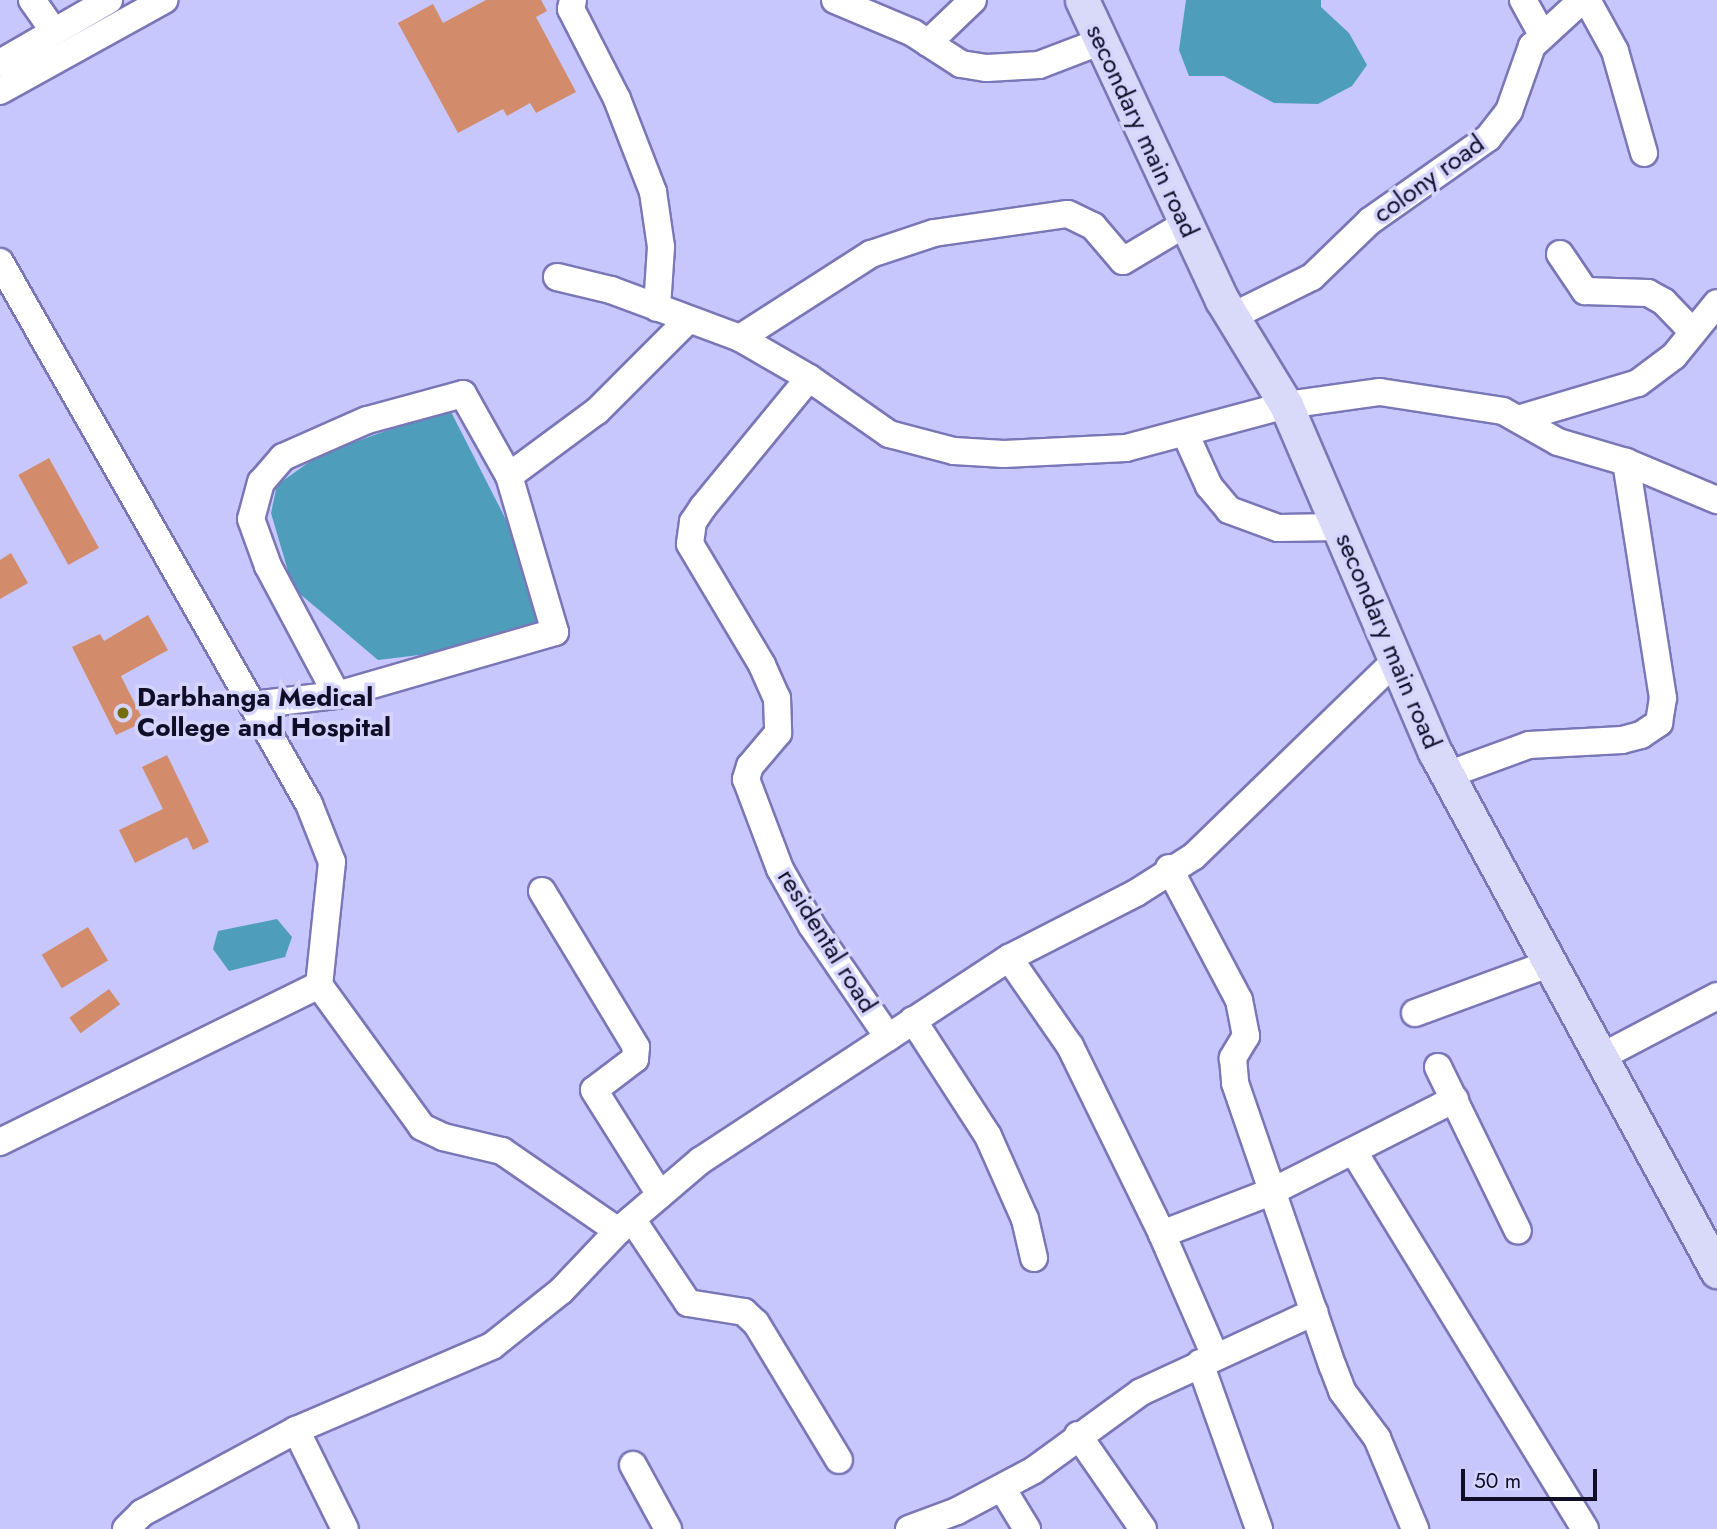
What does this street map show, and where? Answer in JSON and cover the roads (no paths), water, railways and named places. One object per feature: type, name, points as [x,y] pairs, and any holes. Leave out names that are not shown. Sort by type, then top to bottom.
[{"type":"main road","name":"secondary main road","points":[[1082,0],[1231,317],[1286,405],[1447,775],[1717,1271]]},
{"type":"street","points":[[32,0],[54,31]]},
{"type":"street","points":[[0,63],[54,31],[108,10],[164,0]]},
{"type":"street","points":[[835,0],[929,43],[961,64],[1020,68],[1102,41]]},
{"type":"street","points":[[929,43],[973,0]]},
{"type":"street","points":[[1523,0],[1542,34]]},
{"type":"street","points":[[1584,0],[1615,51],[1644,153]]},
{"type":"street","name":"colony road","points":[[1231,317],[1312,278],[1370,221],[1488,138],[1502,125],[1526,58],[1542,34],[1584,0]]},
{"type":"street","points":[[569,3],[617,99],[653,192],[662,247],[657,308]]},
{"type":"street","points":[[0,91],[108,10]]},
{"type":"street","points":[[740,338],[871,254],[915,238],[1068,214],[1093,226],[1123,261],[1185,224]]},
{"type":"street","points":[[1560,254],[1585,291],[1648,293],[1664,302],[1693,332]]},
{"type":"street","points":[[0,262],[309,804],[332,862],[319,985],[422,1126],[443,1137],[502,1151],[625,1225],[688,1303],[744,1312],[756,1323],[839,1460]]},
{"type":"street","points":[[557,277],[611,290],[687,321],[740,338],[809,378],[889,434],[954,451],[1004,454],[1126,448],[1286,405],[1380,391],[1488,408],[1518,419],[1558,442],[1626,463],[1717,500]]},
{"type":"street","points":[[1518,419],[1639,383],[1674,356],[1717,303]]},
{"type":"street","points":[[509,476],[597,411],[687,321]]},
{"type":"street","name":"residental road","points":[[809,378],[703,507],[693,522],[690,544],[762,664],[777,698],[778,733],[746,774],[780,869],[812,926],[888,1037]]},
{"type":"street","points":[[253,705],[337,695],[555,632],[509,476],[463,394],[367,420],[283,457],[261,482],[251,519],[268,566],[337,695]]},
{"type":"street","points":[[1185,433],[1209,486],[1228,510],[1278,528],[1338,527]]},
{"type":"street","points":[[1447,775],[1529,745],[1622,740],[1641,735],[1659,723],[1663,698],[1626,463]]},
{"type":"street","points":[[126,1529],[142,1513],[296,1430],[492,1346],[561,1291],[625,1225],[721,1146],[1009,958],[1136,893],[1169,868],[1194,856],[1235,820],[1396,660]]},
{"type":"street","points":[[1169,868],[1239,1000],[1246,1037],[1233,1058],[1235,1083],[1342,1391],[1377,1438],[1415,1529]]},
{"type":"street","points":[[542,891],[636,1047],[635,1059],[594,1090],[660,1195]]},
{"type":"street","points":[[1009,958],[1070,1046],[1163,1234],[1207,1359],[1259,1529]]},
{"type":"street","points":[[1415,1013],[1548,964]]},
{"type":"street","points":[[0,1142],[319,985]]},
{"type":"street","points":[[1601,1057],[1717,996]]},
{"type":"street","points":[[913,1020],[988,1136],[1024,1219],[1034,1258]]},
{"type":"street","points":[[1438,1067],[1518,1231]]},
{"type":"street","points":[[1163,1234],[1271,1192],[1455,1099]]},
{"type":"street","points":[[1354,1152],[1585,1529]]},
{"type":"street","points":[[909,1529],[1002,1488],[1034,1470],[1078,1435],[1141,1392],[1207,1359],[1314,1312]]},
{"type":"street","points":[[296,1430],[345,1529]]},
{"type":"street","points":[[1078,1435],[1142,1529]]},
{"type":"street","points":[[633,1465],[668,1529]]},
{"type":"street","points":[[1002,1488],[1027,1529]]},
{"type":"water","points":[[1186,0],[1321,0],[1321,7],[1349,33],[1367,65],[1352,86],[1318,104],[1274,103],[1224,76],[1189,76],[1179,50]]},
{"type":"water","points":[[449,408],[524,555],[537,624],[436,653],[378,660],[293,588],[271,513],[277,485],[319,455]]},
{"type":"water","points":[[277,919],[292,937],[285,957],[229,971],[213,949],[218,931]]},
{"type":"place","name":"Darbhanga Medical College and Hospital","points":[[123,713]]}]
